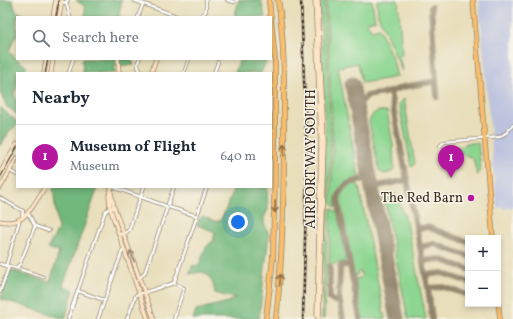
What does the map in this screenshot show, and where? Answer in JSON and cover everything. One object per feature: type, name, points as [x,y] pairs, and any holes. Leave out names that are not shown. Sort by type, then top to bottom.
[{"type":"highway","points":[[269,0],[271,16]]},
{"type":"highway","points":[[276,319],[283,245],[284,177],[284,58],[278,0]]},
{"type":"highway","points":[[266,319],[273,258],[275,60],[272,30]]},
{"type":"main road","name":"AIRPORT WAY SOUTH","points":[[317,0],[324,141],[318,319]]},
{"type":"main road","points":[[473,0],[493,235]]},
{"type":"main road","points":[[53,16],[56,1]]},
{"type":"main road","points":[[59,16],[62,2]]},
{"type":"main road","points":[[44,72],[46,60]]},
{"type":"main road","points":[[51,72],[53,60]]},
{"type":"main road","points":[[118,60],[119,72]]},
{"type":"main road","points":[[151,72],[156,60]]},
{"type":"main road","points":[[0,172],[16,146]]},
{"type":"main road","points":[[0,188],[16,160]]},
{"type":"main road","points":[[0,221],[12,222],[20,220],[28,213],[44,188]]},
{"type":"main road","points":[[113,188],[109,200],[124,233],[146,292],[154,319]]},
{"type":"main road","points":[[112,207],[118,235],[148,319]]},
{"type":"main road","points":[[499,307],[500,319]]},
{"type":"street","points":[[133,0],[174,16]]},
{"type":"street","points":[[201,16],[206,11],[206,0]]},
{"type":"street","points":[[227,0],[237,1]]},
{"type":"street","points":[[56,1],[67,1],[70,16]]},
{"type":"street","points":[[138,16],[143,4]]},
{"type":"street","points":[[69,72],[74,60]]},
{"type":"street","points":[[139,60],[139,70],[142,72]]},
{"type":"street","points":[[184,72],[189,60]]},
{"type":"street","points":[[214,72],[218,62]]},
{"type":"street","points":[[440,146],[444,142],[500,137],[513,125]]},
{"type":"street","points":[[10,171],[16,174]]},
{"type":"street","points":[[116,188],[196,216]]},
{"type":"street","points":[[118,235],[129,230],[144,188]]},
{"type":"street","points":[[140,278],[145,272],[174,188]]},
{"type":"street","points":[[174,283],[207,188]]},
{"type":"street","points":[[0,198],[23,211],[0,292]]},
{"type":"street","points":[[68,319],[105,212],[112,207]]},
{"type":"street","points":[[28,213],[35,226],[49,231]]},
{"type":"street","points":[[16,268],[20,264],[35,226]]},
{"type":"street","points":[[98,319],[123,249]]},
{"type":"street","points":[[0,264],[43,277]]},
{"type":"street","points":[[127,319],[135,296],[174,283],[184,288],[174,319]]},
{"type":"street","points":[[78,291],[104,300]]},
{"type":"shaded area","points":[[479,0],[513,0],[513,207],[503,209],[503,207],[497,208]]},
{"type":"green space","points":[[0,0],[12,0],[16,11],[27,16],[16,16],[16,36],[9,52],[16,60],[26,66],[26,72],[16,72],[16,89],[14,94],[16,99],[16,113],[6,106],[0,92]]},
{"type":"green space","points":[[76,0],[122,0],[120,16],[85,16],[85,7]]},
{"type":"green space","points":[[239,0],[261,0],[265,16],[234,16]]},
{"type":"green space","points":[[320,0],[324,0],[331,142],[324,319],[322,319],[326,140]]},
{"type":"green space","points":[[326,0],[372,0],[375,20],[369,21],[367,24],[372,30],[379,28],[393,60],[397,77],[362,83],[358,63],[338,67],[359,178],[349,181],[342,187],[337,195],[337,206],[335,207],[331,202],[333,143]]},
{"type":"green space","points":[[377,0],[398,0],[402,55],[399,55],[402,71],[378,15]]},
{"type":"green space","points":[[82,60],[132,60],[134,65],[114,66],[115,72],[83,72]]},
{"type":"green space","points":[[240,60],[267,60],[261,72],[235,72]]},
{"type":"green space","points":[[404,99],[415,164],[413,166],[411,166],[399,103]]},
{"type":"green space","points":[[0,107],[16,121],[16,126],[10,131],[0,146]]},
{"type":"green space","points":[[379,111],[387,111],[393,145],[394,169],[392,172],[384,174],[379,170],[369,121],[373,114]]},
{"type":"green space","points":[[466,143],[478,143],[481,170],[477,175],[473,158],[452,150],[455,147],[464,146]]},
{"type":"green space","points":[[357,184],[359,186],[385,319],[364,319],[361,314],[354,279],[361,278],[362,276],[360,271],[354,276],[340,202],[343,190],[347,186]]},
{"type":"green space","points":[[53,188],[98,188],[63,286],[74,290],[65,319],[1,299],[10,270],[50,282],[59,252],[48,248],[58,229]]},
{"type":"green space","points":[[234,188],[267,188],[268,210],[264,217],[264,224],[269,234],[259,319],[193,319],[196,310],[228,302],[236,298],[215,293],[212,281],[205,273],[189,274],[192,266],[199,265],[206,247],[213,241],[215,232],[197,225],[199,219],[203,216],[214,221],[220,221]]},
{"type":"green space","points":[[389,194],[396,195],[407,222],[426,319],[408,319],[384,198]]},
{"type":"green space","points":[[331,208],[338,213],[346,257],[344,262],[329,265]]},
{"type":"taxiway","points":[[431,7],[437,97]]},
{"type":"taxiway","points":[[358,114],[359,104],[367,96],[436,81]]},
{"type":"taxiway","points":[[390,92],[428,288],[432,319]]},
{"type":"taxiway","points":[[360,319],[338,200],[342,189],[349,183],[370,178]]},
{"type":"taxiway","points":[[372,187],[407,180]]},
{"type":"taxiway","points":[[416,229],[427,227],[465,241]]},
{"type":"taxiway","points":[[420,247],[434,244],[465,255]]},
{"type":"taxiway","points":[[423,261],[439,259],[465,268]]},
{"type":"taxiway","points":[[343,319],[339,297],[340,268],[341,266],[349,264]]},
{"type":"taxiway","points":[[330,266],[330,299],[340,303]]},
{"type":"taxiway","points":[[425,275],[442,273],[465,281]]},
{"type":"taxiway","points":[[428,288],[444,287],[465,294]]},
{"type":"runway","points":[[352,84],[397,319]]},
{"type":"tram line","points":[[56,16],[59,0]]},
{"type":"tram line","points":[[45,72],[48,60]]},
{"type":"tram line","points":[[0,178],[16,149]]},
{"type":"railway","points":[[301,0],[307,160],[303,319]]},
{"type":"place","name":"Museum of Flight","points":[[451,178]]},
{"type":"place","name":"The Red Barn","points":[[471,198]]}]
